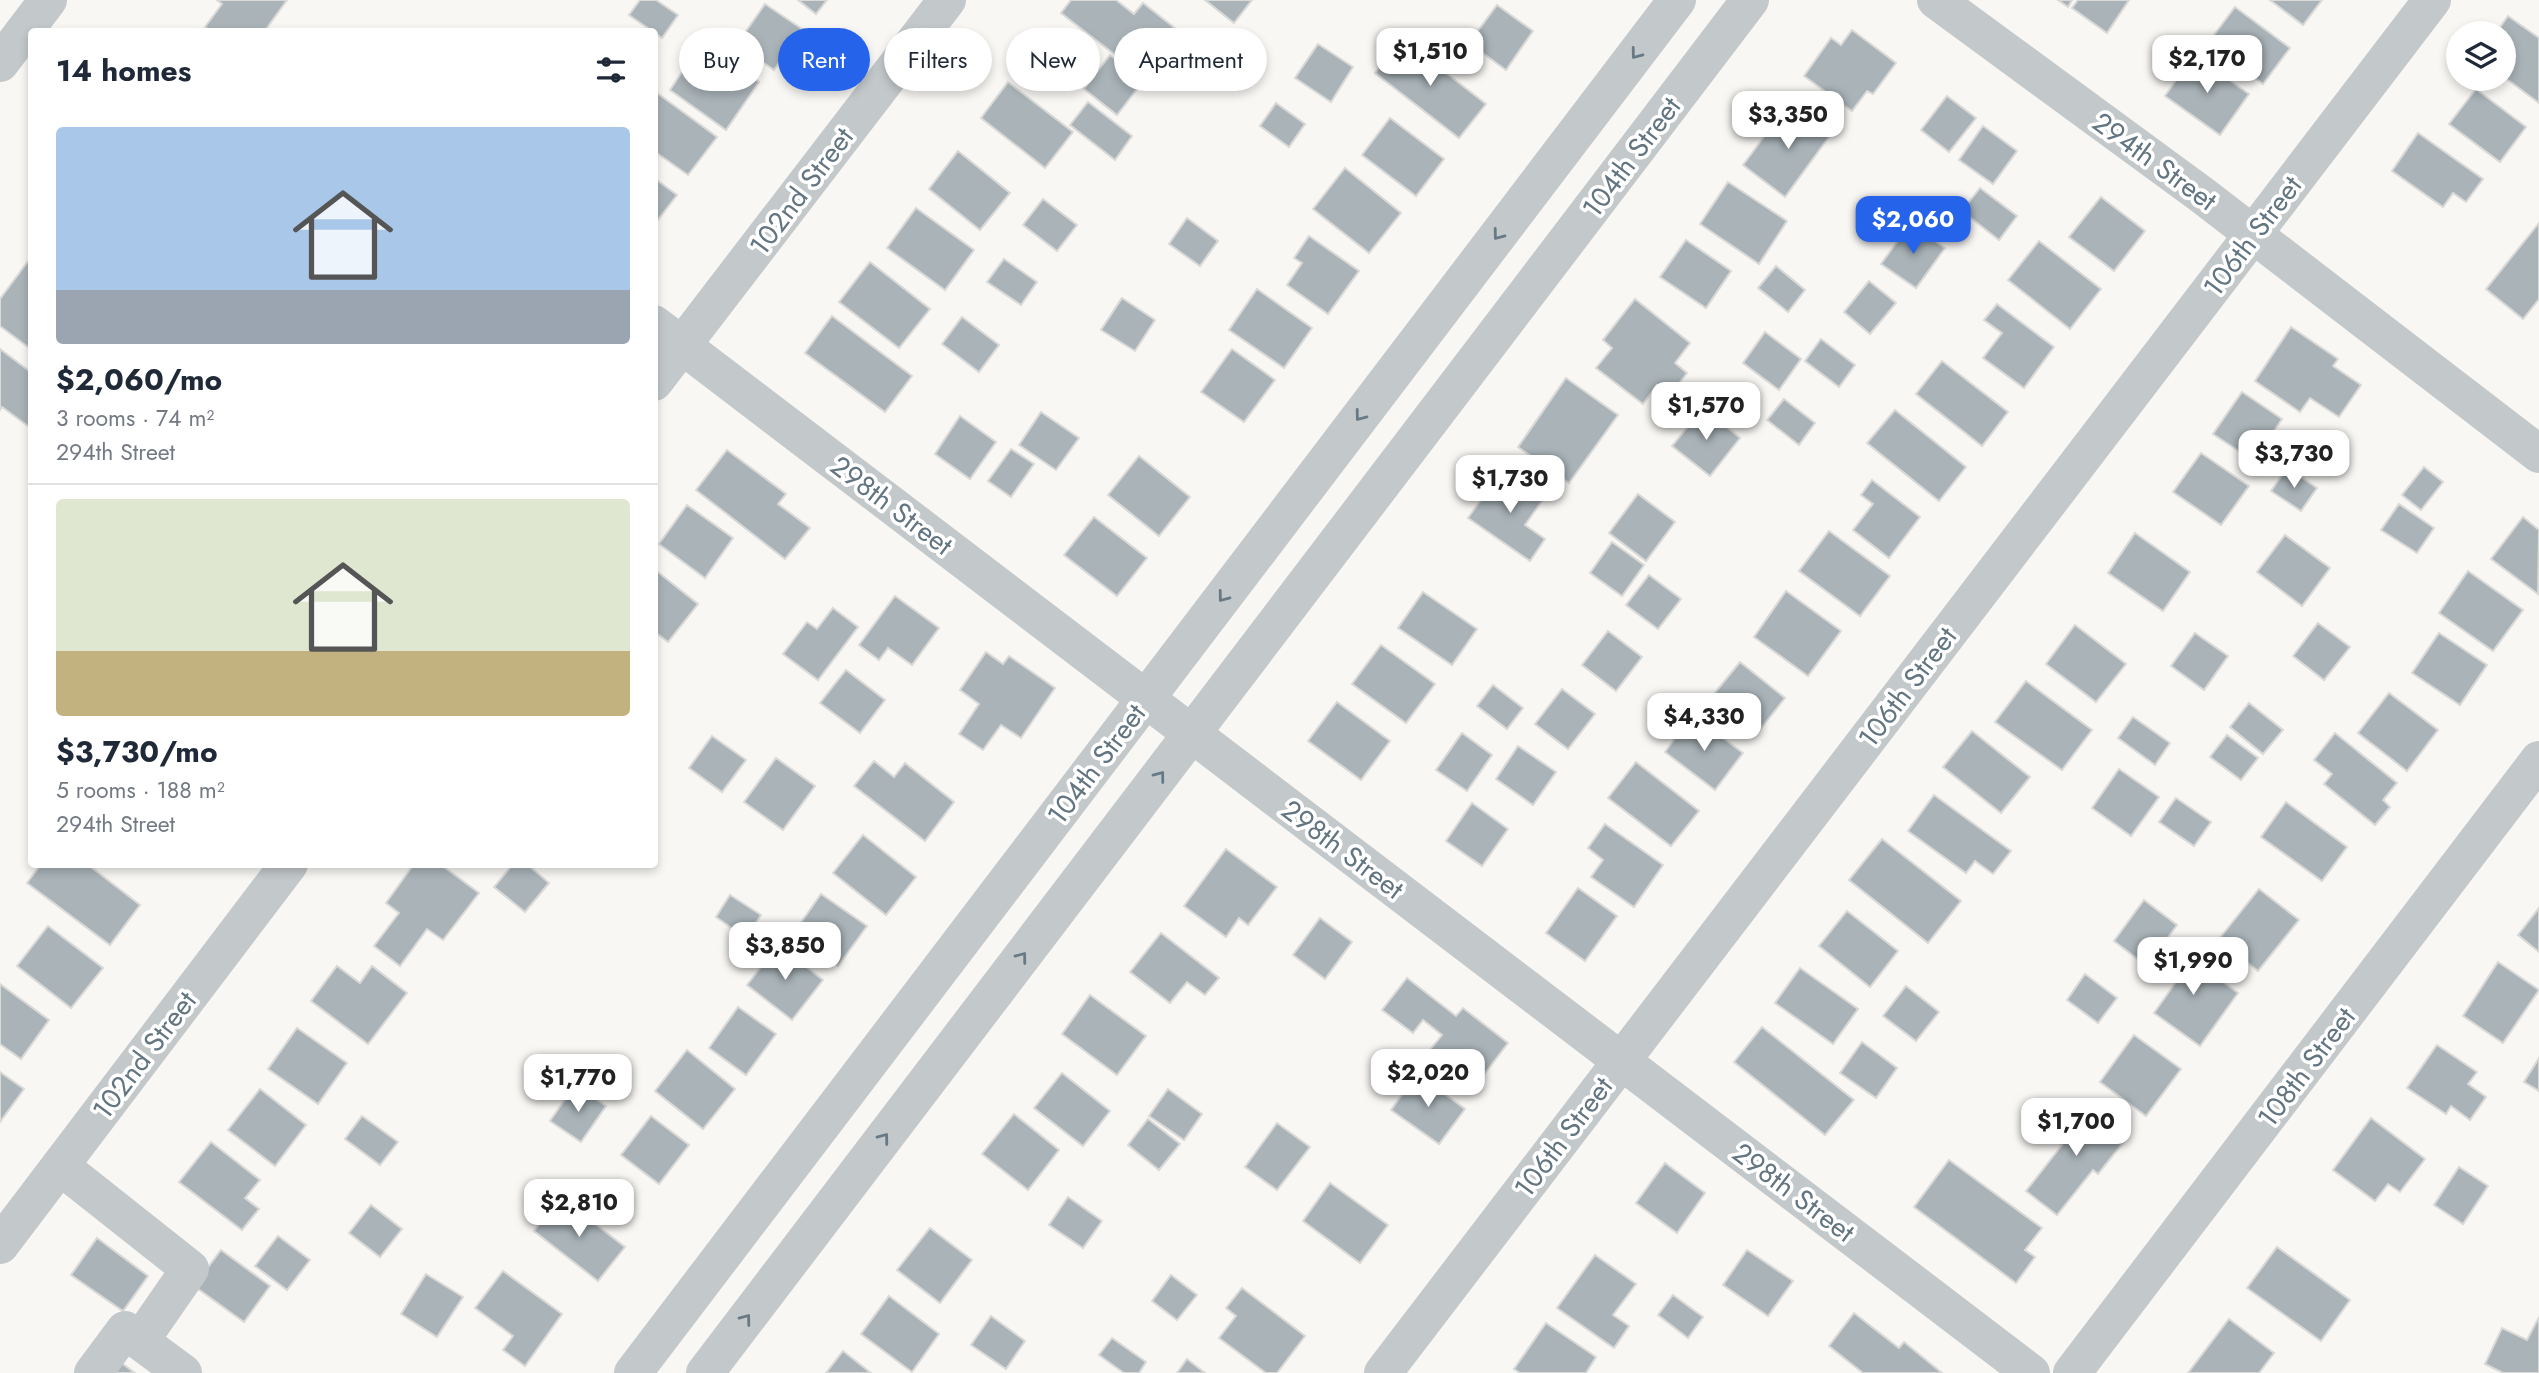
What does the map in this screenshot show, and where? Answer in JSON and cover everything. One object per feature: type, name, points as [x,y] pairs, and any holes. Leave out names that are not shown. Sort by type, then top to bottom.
[{"type":"street","points":[[0,63],[48,0]]},
{"type":"street","name":"102nd Street","points":[[658,369],[668,335],[947,0]]},
{"type":"street","name":"104th Street","points":[[633,1373],[1677,0]]},
{"type":"street","name":"104th Street","points":[[705,1373],[1750,0]]},
{"type":"street","name":"294th Street","points":[[1936,0],[2253,235],[2539,454]]},
{"type":"street","name":"106th Street","points":[[1382,1373],[2432,0]]},
{"type":"street","points":[[1465,278],[1511,315]]},
{"type":"street","name":"298th Street","points":[[668,335],[2031,1373]]},
{"type":"street","name":"108th Street","points":[[2072,1373],[2539,760]]},
{"type":"street","name":"102nd Street","points":[[0,1245],[286,868]]},
{"type":"street","points":[[60,1166],[190,1269],[140,1341]]},
{"type":"street","points":[[727,1249],[773,1284]]},
{"type":"street","points":[[93,1373],[125,1330],[183,1373]]},
{"type":"building","points":[[217,0],[287,0],[267,28],[206,28],[222,4]]},
{"type":"building","points":[[640,0],[656,0],[678,15],[662,38],[658,35],[658,28],[648,28],[629,15]]},
{"type":"building","points":[[798,0],[827,0],[816,14]]},
{"type":"building","points":[[1071,0],[1116,0],[1134,14],[1143,3],[1175,28],[1114,28],[1114,54],[1100,43],[1100,28],[1080,28],[1061,13]]},
{"type":"building","points":[[1205,0],[1252,0],[1234,23]]},
{"type":"building","points":[[2058,0],[2072,0],[2068,7]]},
{"type":"building","points":[[2078,0],[2129,0],[2107,33],[2072,8]]},
{"type":"building","points":[[2270,0],[2322,0],[2303,25]]},
{"type":"building","points":[[765,4],[801,28],[778,28],[778,64],[774,70],[764,63],[764,28],[748,28]]},
{"type":"building","points":[[1497,5],[1533,31],[1506,70],[1469,43]]},
{"type":"building","points":[[2235,7],[2290,48],[2263,84],[2208,43]]},
{"type":"building","points":[[2516,22],[2539,38],[2539,103],[2516,86]]},
{"type":"building","points":[[1852,30],[1896,63],[1873,94],[1867,91],[1852,111],[1804,76],[1831,38],[1841,45]]},
{"type":"building","points":[[1401,38],[1486,104],[1459,138],[1375,73]]},
{"type":"building","points":[[1318,44],[1353,67],[1331,102],[1295,78]]},
{"type":"building","points":[[1110,55],[1114,58],[1114,91],[1136,91],[1117,115],[1087,91],[1100,91],[1100,68]]},
{"type":"building","points":[[2194,55],[2249,94],[2220,135],[2165,96]]},
{"type":"building","points":[[679,76],[679,91],[753,91],[726,130],[670,90]]},
{"type":"building","points":[[1006,85],[1006,91],[1020,91],[1073,132],[1045,168],[981,118]]},
{"type":"building","points":[[2474,91],[2479,91],[2526,127],[2500,162],[2449,124]]},
{"type":"building","points":[[658,94],[717,137],[688,175],[658,154]]},
{"type":"building","points":[[1947,96],[1976,118],[1949,152],[1921,130]]},
{"type":"building","points":[[1088,102],[1132,136],[1115,160],[1070,125]]},
{"type":"building","points":[[1276,103],[1305,124],[1289,147],[1260,126]]},
{"type":"building","points":[[1807,109],[1834,130],[1785,197],[1743,165],[1781,114],[1795,125]]},
{"type":"building","points":[[1390,118],[1444,159],[1416,196],[1362,155]]},
{"type":"building","points":[[1983,126],[2017,151],[1993,184],[1959,160]]},
{"type":"building","points":[[2418,133],[2483,179],[2466,202],[2453,193],[2443,207],[2392,171]]},
{"type":"building","points":[[958,151],[1010,193],[980,230],[929,189]]},
{"type":"building","points":[[1345,168],[1401,213],[1369,253],[1313,209]]},
{"type":"building","points":[[658,181],[677,195],[658,220]]},
{"type":"building","points":[[1728,182],[1787,221],[1759,264],[1700,224]]},
{"type":"building","points":[[1980,188],[2017,216],[1999,240],[1962,211]]},
{"type":"building","points":[[2101,197],[2145,231],[2114,271],[2069,237]]},
{"type":"building","points":[[1043,199],[1077,225],[1057,251],[1023,225]]},
{"type":"building","points":[[916,208],[974,250],[945,290],[887,248]]},
{"type":"building","points":[[1187,218],[1218,241],[1200,266],[1169,244]]},
{"type":"building","points":[[2539,223],[2539,299],[2523,319],[2486,289]]},
{"type":"building","points":[[1910,224],[1945,248],[1916,288],[1881,264]]},
{"type":"building","points":[[1309,236],[1359,271],[1328,314],[1287,285],[1302,263],[1294,258]]},
{"type":"building","points":[[1686,240],[1731,271],[1706,308],[1660,277]]},
{"type":"building","points":[[2039,241],[2101,289],[2070,329],[2008,280]]},
{"type":"building","points":[[1004,259],[1037,282],[1021,305],[987,282]]},
{"type":"building","points":[[28,261],[28,347],[0,326],[0,299]]},
{"type":"building","points":[[870,262],[930,309],[899,348],[839,302]]},
{"type":"building","points":[[1776,266],[1805,290],[1788,312],[1758,288]]},
{"type":"building","points":[[1869,281],[1896,303],[1870,334],[1844,312]]},
{"type":"building","points":[[1257,289],[1312,328],[1284,368],[1229,330]]},
{"type":"building","points":[[1122,298],[1155,320],[1135,351],[1101,330]]},
{"type":"building","points":[[1635,299],[1690,343],[1675,363],[1687,373],[1670,395],[1657,385],[1643,404],[1596,368],[1612,348],[1603,340]]},
{"type":"building","points":[[1997,304],[2054,347],[2024,388],[1983,358],[2002,333],[1984,320]]},
{"type":"building","points":[[832,316],[912,376],[885,412],[805,353]]},
{"type":"building","points":[[962,317],[999,345],[979,372],[942,344]]},
{"type":"building","points":[[2291,327],[2338,359],[2333,366],[2361,385],[2339,417],[2310,398],[2300,412],[2255,381]]},
{"type":"building","points":[[1765,332],[1801,359],[1779,390],[1743,363]]},
{"type":"building","points":[[1821,339],[1855,365],[1839,387],[1805,361]]},
{"type":"building","points":[[0,349],[28,370],[28,426],[2,407],[0,410]]},
{"type":"building","points":[[1232,349],[1275,380],[1244,422],[1201,392]]},
{"type":"building","points":[[1942,361],[2008,412],[1982,446],[1916,394]]},
{"type":"building","points":[[1566,378],[1618,415],[1569,483],[1518,447]]},
{"type":"building","points":[[2242,392],[2282,419],[2254,461],[2213,434]]},
{"type":"building","points":[[1784,399],[1815,423],[1799,445],[1767,420]]},
{"type":"building","points":[[1703,408],[1740,438],[1710,476],[1672,446]]},
{"type":"building","points":[[1895,410],[1966,467],[1939,501],[1867,443]]},
{"type":"building","points":[[1041,412],[1079,438],[1056,470],[1019,445]]},
{"type":"building","points":[[960,416],[996,442],[970,479],[935,454]]},
{"type":"building","points":[[1011,449],[1034,464],[1011,497],[988,481]]},
{"type":"building","points":[[727,450],[786,494],[778,504],[810,528],[785,559],[696,490]]},
{"type":"building","points":[[2201,453],[2249,486],[2221,525],[2173,492]]},
{"type":"building","points":[[1139,456],[1190,497],[1159,536],[1108,495]]},
{"type":"building","points":[[2424,467],[2443,482],[2421,510],[2402,495]]},
{"type":"building","points":[[2287,468],[2317,488],[2301,511],[2271,491]]},
{"type":"building","points":[[1502,470],[1544,498],[1525,525],[1545,539],[1530,561],[1468,518]]},
{"type":"building","points":[[1872,480],[1920,517],[1889,558],[1853,530],[1873,504],[1861,495]]},
{"type":"building","points":[[1638,494],[1675,522],[1646,561],[1609,533]]},
{"type":"building","points":[[2399,504],[2434,528],[2417,553],[2381,530]]},
{"type":"building","points":[[687,505],[733,538],[705,578],[659,544]]},
{"type":"building","points":[[1094,517],[1147,558],[1117,596],[1064,555]]},
{"type":"building","points":[[2523,517],[2539,530],[2538,594],[2491,559]]},
{"type":"building","points":[[1829,531],[1890,576],[1860,616],[1799,571]]},
{"type":"building","points":[[2135,533],[2190,572],[2163,611],[2108,573]]},
{"type":"building","points":[[2285,535],[2330,568],[2302,606],[2257,572]]},
{"type":"building","points":[[1612,542],[1644,565],[1622,596],[1590,573]]},
{"type":"building","points":[[2468,571],[2523,610],[2493,651],[2439,613]]},
{"type":"building","points":[[658,572],[698,604],[668,642],[658,634]]},
{"type":"building","points":[[1649,575],[1681,599],[1658,629],[1626,605]]},
{"type":"building","points":[[1786,591],[1841,631],[1808,676],[1754,637]]},
{"type":"building","points":[[1423,592],[1477,629],[1452,665],[1398,628]]},
{"type":"building","points":[[895,596],[939,628],[912,665],[888,648],[879,660],[859,645]]},
{"type":"building","points":[[833,608],[858,627],[818,680],[783,654],[807,622],[817,629]]},
{"type":"building","points":[[2318,623],[2350,647],[2324,680],[2293,656]]},
{"type":"building","points":[[2075,625],[2126,664],[2096,702],[2046,664]]},
{"type":"building","points":[[1608,631],[1642,657],[1616,691],[1582,665]]},
{"type":"building","points":[[2195,633],[2228,656],[2204,690],[2171,666]]},
{"type":"building","points":[[2439,633],[2487,665],[2460,705],[2412,673]]},
{"type":"building","points":[[1381,645],[1435,684],[1406,723],[1352,684]]},
{"type":"building","points":[[986,652],[1003,664],[1009,656],[1055,688],[1021,738],[1001,725],[983,750],[959,734],[979,704],[960,690]]},
{"type":"building","points":[[1740,662],[1785,698],[1758,732],[1713,695]]},
{"type":"building","points":[[846,670],[885,700],[860,733],[820,703]]},
{"type":"building","points":[[2026,681],[2092,730],[2062,770],[1995,722]]},
{"type":"building","points":[[1493,685],[1523,708],[1507,729],[1477,706]]},
{"type":"building","points":[[1562,689],[1595,714],[1568,749],[1535,724]]},
{"type":"building","points":[[2389,693],[2438,730],[2407,771],[2358,733]]},
{"type":"building","points":[[1337,702],[1390,741],[1361,780],[1308,741]]},
{"type":"building","points":[[2249,703],[2283,730],[2263,754],[2230,727]]},
{"type":"building","points":[[1692,715],[1743,753],[1715,790],[1665,752]]},
{"type":"building","points":[[2133,717],[2170,743],[2155,765],[2118,738]]},
{"type":"building","points":[[1972,731],[2030,777],[2001,813],[1943,767]]},
{"type":"building","points":[[1462,733],[1492,755],[1467,791],[1436,770]]},
{"type":"building","points":[[2335,733],[2397,783],[2383,800],[2390,807],[2375,825],[2324,784],[2332,774],[2314,760]]},
{"type":"building","points":[[2227,735],[2258,758],[2241,780],[2210,757]]},
{"type":"building","points":[[712,736],[746,760],[722,792],[689,768]]},
{"type":"building","points":[[1518,746],[1556,772],[1533,805],[1496,779]]},
{"type":"building","points":[[776,758],[815,786],[783,830],[744,802]]},
{"type":"building","points":[[874,761],[894,777],[905,763],[954,802],[925,841],[854,786]]},
{"type":"building","points":[[1636,762],[1699,811],[1671,846],[1608,798]]},
{"type":"building","points":[[2119,769],[2159,797],[2131,836],[2092,808]]},
{"type":"building","points":[[1934,795],[2011,851],[1993,874],[1975,861],[1966,873],[1908,831]]},
{"type":"building","points":[[2176,798],[2211,822],[2194,846],[2159,822]]},
{"type":"building","points":[[2286,802],[2347,847],[2322,881],[2261,837]]},
{"type":"building","points":[[1472,803],[1508,829],[1482,866],[1446,841]]},
{"type":"building","points":[[1605,824],[1663,865],[1634,907],[1591,877],[1603,860],[1588,848]]},
{"type":"building","points":[[863,835],[916,877],[886,915],[833,873]]},
{"type":"building","points":[[1882,839],[1961,901],[1928,943],[1849,880]]},
{"type":"building","points":[[1226,849],[1277,887],[1248,925],[1239,918],[1226,937],[1184,906]]},
{"type":"building","points":[[38,868],[92,868],[140,905],[110,945],[27,883]]},
{"type":"building","points":[[411,868],[445,868],[479,893],[443,940],[427,929],[400,966],[374,946],[399,913],[386,903]]},
{"type":"building","points":[[510,868],[532,868],[549,883],[525,912],[494,887]]},
{"type":"building","points":[[1578,888],[1617,916],[1585,961],[1546,933]]},
{"type":"building","points":[[2259,889],[2299,920],[2258,971],[2219,939]]},
{"type":"building","points":[[821,894],[867,926],[838,966],[793,934]]},
{"type":"building","points":[[730,895],[761,915],[746,938],[716,917]]},
{"type":"building","points":[[2144,900],[2177,925],[2147,966],[2114,941]]},
{"type":"building","points":[[2539,908],[2539,952],[2518,935]]},
{"type":"building","points":[[1847,911],[1898,951],[1870,987],[1819,946]]},
{"type":"building","points":[[1320,918],[1352,942],[1325,979],[1293,955]]},
{"type":"building","points":[[48,926],[103,968],[71,1008],[17,966]]},
{"type":"building","points":[[1161,933],[1219,978],[1205,995],[1187,982],[1170,1003],[1130,972]]},
{"type":"building","points":[[778,945],[823,980],[792,1020],[747,985]]},
{"type":"building","points":[[2175,947],[2238,993],[2200,1046],[2154,1013],[2176,982],[2158,969]]},
{"type":"building","points":[[2498,962],[2539,990],[2503,1043],[2463,1016]]},
{"type":"building","points":[[337,966],[360,983],[372,966],[407,993],[368,1044],[311,1001]]},
{"type":"building","points":[[1800,968],[1858,1009],[1833,1044],[1775,1003]]},
{"type":"building","points":[[2085,974],[2117,998],[2098,1023],[2067,1000]]},
{"type":"building","points":[[1407,978],[1456,1016],[1463,1008],[1508,1043],[1476,1085],[1430,1050],[1442,1035],[1423,1020],[1413,1033],[1382,1010]]},
{"type":"building","points":[[0,984],[49,1020],[21,1059],[0,1044]]},
{"type":"building","points":[[1906,986],[1939,1012],[1916,1041],[1883,1016]]},
{"type":"building","points":[[1090,995],[1146,1036],[1117,1075],[1062,1034]]},
{"type":"building","points":[[738,1007],[776,1034],[746,1075],[709,1048]]},
{"type":"building","points":[[1762,1027],[1854,1100],[1825,1135],[1734,1062]]},
{"type":"building","points":[[297,1028],[347,1063],[318,1104],[268,1069]]},
{"type":"building","points":[[2134,1035],[2181,1069],[2146,1116],[2100,1082]]},
{"type":"building","points":[[1862,1042],[1897,1068],[1876,1098],[1840,1073]]},
{"type":"building","points":[[2437,1045],[2477,1072],[2468,1084],[2486,1097],[2470,1120],[2451,1106],[2446,1114],[2407,1088]]},
{"type":"building","points":[[687,1050],[735,1089],[703,1129],[655,1091]]},
{"type":"building","points":[[2539,1058],[2539,1091],[2524,1082]]},
{"type":"building","points":[[0,1072],[24,1089],[0,1122]]},
{"type":"building","points":[[1062,1073],[1110,1111],[1083,1146],[1034,1108]]},
{"type":"building","points":[[1417,1074],[1465,1109],[1439,1144],[1391,1110]]},
{"type":"building","points":[[575,1085],[606,1106],[581,1142],[550,1121]]},
{"type":"building","points":[[260,1089],[306,1125],[275,1166],[228,1130]]},
{"type":"building","points":[[1168,1089],[1202,1114],[1184,1140],[1149,1116]]},
{"type":"building","points":[[2081,1102],[2127,1138],[2098,1174],[2093,1170],[2057,1215],[2026,1191],[2062,1145],[2053,1138]]},
{"type":"building","points":[[1014,1114],[1059,1150],[1028,1190],[982,1154]]},
{"type":"building","points":[[362,1116],[398,1142],[380,1165],[345,1139]]},
{"type":"building","points":[[651,1116],[689,1145],[659,1184],[621,1155]]},
{"type":"building","points":[[2371,1118],[2425,1159],[2400,1192],[2388,1184],[2375,1201],[2333,1170]]},
{"type":"building","points":[[1148,1119],[1180,1144],[1159,1170],[1128,1145]]},
{"type":"building","points":[[1277,1123],[1310,1147],[1277,1190],[1245,1167]]},
{"type":"building","points":[[211,1142],[260,1180],[245,1198],[259,1209],[242,1230],[179,1182]]},
{"type":"building","points":[[1949,1160],[2042,1228],[2025,1250],[2035,1257],[2016,1283],[1914,1207]]},
{"type":"building","points":[[1665,1163],[1705,1193],[1677,1233],[1636,1203]]},
{"type":"building","points":[[2459,1167],[2488,1186],[2463,1224],[2434,1205]]},
{"type":"building","points":[[1330,1183],[1388,1225],[1360,1263],[1303,1221]]},
{"type":"building","points":[[560,1197],[625,1247],[598,1281],[534,1231]]},
{"type":"building","points":[[1068,1197],[1102,1221],[1083,1248],[1049,1225]]},
{"type":"building","points":[[371,1205],[402,1229],[380,1257],[349,1233]]},
{"type":"building","points":[[930,1228],[972,1260],[940,1303],[897,1270]]},
{"type":"building","points":[[278,1236],[310,1260],[287,1290],[255,1266]]},
{"type":"building","points":[[97,1238],[148,1276],[123,1311],[71,1275]]},
{"type":"building","points":[[2277,1247],[2350,1300],[2321,1341],[2247,1288]]},
{"type":"building","points":[[221,1250],[270,1286],[244,1322],[194,1286]]},
{"type":"building","points":[[1747,1250],[1793,1281],[1768,1316],[1723,1285]]},
{"type":"building","points":[[1595,1255],[1636,1284],[1613,1315],[1629,1326],[1614,1348],[1557,1308]]},
{"type":"building","points":[[503,1271],[562,1314],[525,1366],[503,1350],[513,1336],[475,1308]]},
{"type":"building","points":[[426,1274],[463,1297],[437,1337],[401,1314]]},
{"type":"building","points":[[1171,1275],[1197,1295],[1177,1320],[1152,1301]]},
{"type":"building","points":[[1242,1288],[1305,1336],[1277,1373],[1266,1373],[1219,1338],[1236,1316],[1226,1308]]},
{"type":"building","points":[[1673,1295],[1703,1317],[1688,1338],[1658,1315]]},
{"type":"building","points":[[889,1296],[939,1334],[912,1372],[861,1334]]},
{"type":"building","points":[[1854,1313],[1899,1348],[1904,1342],[1942,1373],[1863,1373],[1829,1346]]},
{"type":"building","points":[[991,1316],[1025,1341],[1006,1369],[971,1345]]},
{"type":"building","points":[[2539,1317],[2539,1373],[2503,1373],[2485,1364],[2502,1328],[2527,1340]]},
{"type":"building","points":[[2229,1319],[2274,1353],[2259,1373],[2188,1373]]},
{"type":"building","points":[[1546,1323],[1596,1357],[1586,1373],[1520,1373],[1514,1369]]},
{"type":"building","points":[[1112,1338],[1146,1362],[1139,1373],[1124,1373],[1099,1355]]},
{"type":"building","points":[[843,1351],[871,1373],[826,1373]]},
{"type":"building","points":[[112,1356],[135,1373],[100,1373]]},
{"type":"building","points":[[1187,1359],[1205,1373],[1177,1373]]}]
